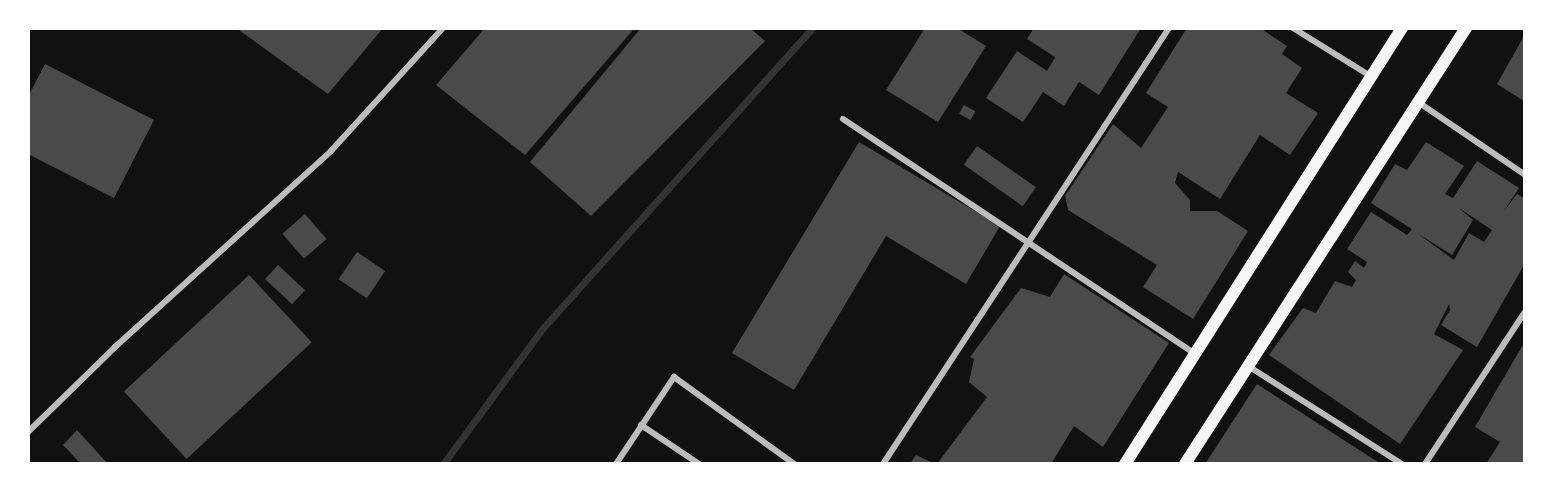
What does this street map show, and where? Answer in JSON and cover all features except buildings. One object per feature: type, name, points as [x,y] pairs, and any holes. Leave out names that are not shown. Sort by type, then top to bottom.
[{"type":"main road","points":[[1125,464],[1402,28]]},
{"type":"main road","points":[[1185,464],[1466,28]]},
{"type":"street","points":[[28,432],[115,347],[332,151],[443,28]]},
{"type":"street","points":[[883,464],[1169,28]]},
{"type":"street","points":[[1293,28],[1372,77]]},
{"type":"street","points":[[1417,101],[1524,174]]},
{"type":"street","points":[[843,119],[1196,354]]},
{"type":"street","points":[[1425,464],[1524,313]]},
{"type":"street","points":[[1247,366],[1402,464]]},
{"type":"street","points":[[616,464],[674,377],[794,464]]},
{"type":"street","points":[[641,425],[699,464]]},
{"type":"waterway","points":[[443,464],[543,328],[812,28]]}]
